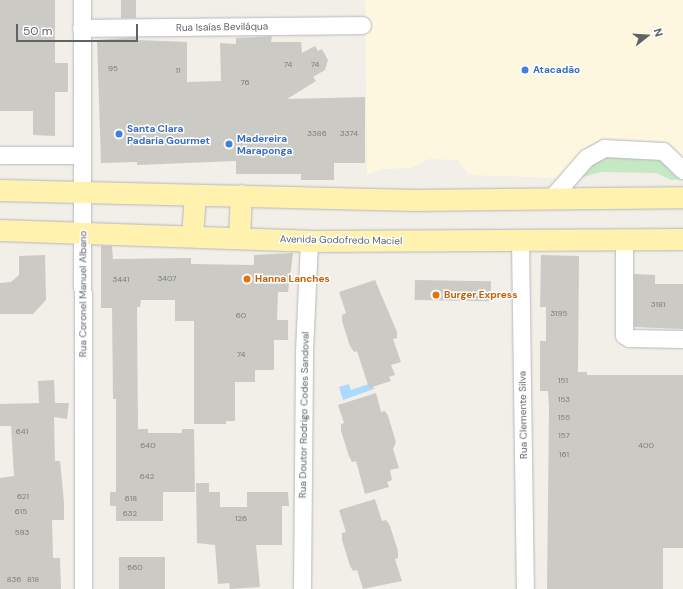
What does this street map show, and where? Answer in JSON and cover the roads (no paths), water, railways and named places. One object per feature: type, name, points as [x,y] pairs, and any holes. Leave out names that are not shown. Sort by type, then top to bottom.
[{"type":"main road","points":[[0,190],[414,200],[683,197]]},
{"type":"main road","points":[[192,236],[195,195]]},
{"type":"main road","points":[[239,237],[241,195]]},
{"type":"main road","name":"Avenida Godofredo Maciel","points":[[0,230],[239,237],[309,242],[624,238],[683,239]]},
{"type":"street","name":"Rua Coronel Manuel Albano","points":[[82,0],[83,589]]},
{"type":"street","name":"Rua Isaías Beviláqua","points":[[81,28],[362,25]]},
{"type":"street","points":[[552,198],[579,164],[595,151],[604,148],[663,151],[683,170]]},
{"type":"street","points":[[0,156],[82,155]]},
{"type":"street","points":[[624,238],[624,335],[628,338],[683,339]]},
{"type":"street","name":"Rua Clemente Silva","points":[[520,240],[525,589]]},
{"type":"street","name":"Rua Doutor Rodrigo Codes Sandoval","points":[[302,589],[304,351],[309,242]]},
{"type":"water","points":[[372,383],[374,389],[343,400],[339,387],[349,384],[351,390]]},
{"type":"place","name":"Atacadão","points":[[525,70]]},
{"type":"place","name":"Santa Clara Padaria Gourmet","points":[[119,134]]},
{"type":"place","name":"Madereira Maraponga","points":[[229,144]]},
{"type":"place","name":"Hanna Lanches","points":[[247,279]]},
{"type":"place","name":"Burger Express","points":[[436,295]]}]
